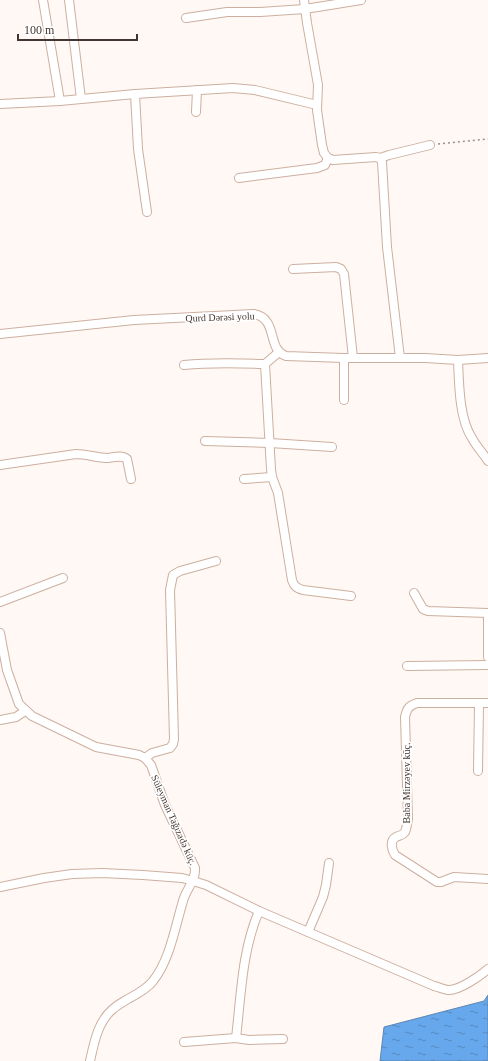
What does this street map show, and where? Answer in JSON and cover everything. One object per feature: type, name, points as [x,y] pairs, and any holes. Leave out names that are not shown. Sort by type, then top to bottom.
[{"type":"street","points":[[43,0],[60,101]]},
{"type":"street","points":[[69,0],[80,99]]},
{"type":"street","points":[[186,18],[227,12],[260,12],[305,4],[361,0]]},
{"type":"street","points":[[305,4],[308,34],[318,85],[317,105],[322,146],[324,153],[328,158],[333,160],[370,156],[380,158],[430,145]]},
{"type":"street","points":[[0,104],[233,88],[255,90],[317,105]]},
{"type":"street","points":[[196,112],[198,90]]},
{"type":"street","points":[[135,94],[138,149],[147,212]]},
{"type":"street","points":[[239,178],[317,168],[325,165],[328,158]]},
{"type":"street","points":[[380,158],[383,166],[387,247],[400,358]]},
{"type":"street","points":[[293,269],[336,267],[342,269],[344,274],[353,358]]},
{"type":"street","name":"Qurd Dərəsi yolu","points":[[0,334],[134,320],[254,314],[260,316],[268,324],[279,352]]},
{"type":"street","points":[[184,366],[204,363],[265,364],[279,352],[286,356],[344,358],[458,360],[488,358]]},
{"type":"street","points":[[344,358],[344,400]]},
{"type":"street","points":[[458,360],[460,395],[468,431],[471,438],[488,461]]},
{"type":"street","points":[[265,364],[272,477],[277,486],[294,586],[297,589],[302,590],[351,596]]},
{"type":"street","points":[[205,441],[332,447]]},
{"type":"street","points":[[0,465],[76,454],[86,454],[105,458],[124,456],[127,459],[131,479]]},
{"type":"street","points":[[244,479],[272,477]]},
{"type":"street","points":[[0,633],[15,696],[18,704],[25,711],[32,716],[96,747],[139,755],[145,758],[152,753],[170,748],[174,739],[170,590],[173,574],[180,570],[216,561]]},
{"type":"street","points":[[0,602],[63,578]]},
{"type":"street","points":[[414,593],[423,608],[428,612],[488,614],[488,657]]},
{"type":"street","points":[[406,666],[488,665]]},
{"type":"street","name":"Baba Mirzəyev küç.","points":[[488,703],[417,703],[410,705],[407,709],[405,717],[408,819],[405,832],[394,839],[392,844],[392,850],[395,855],[437,882],[454,877],[488,879]]},
{"type":"street","points":[[478,770],[479,703]]},
{"type":"street","points":[[0,720],[16,717],[25,711]]},
{"type":"street","name":"Süleyman Tağızadə küç.","points":[[90,1061],[97,1032],[108,1013],[113,1008],[144,990],[152,983],[160,972],[166,959],[185,893],[196,874],[192,860],[165,806],[150,765],[145,758]]},
{"type":"street","points":[[308,932],[326,885],[329,863]]},
{"type":"street","points":[[0,887],[72,874],[102,873],[182,878],[206,885],[259,911],[434,986],[449,990],[458,988],[488,969]]},
{"type":"street","points":[[236,1038],[248,948],[253,924],[259,911]]},
{"type":"street","points":[[184,1042],[236,1038],[249,1040],[284,1039]]},
{"type":"path","points":[[430,145],[488,139]]},
{"type":"water","points":[[488,995],[488,1061],[380,1061],[384,1027],[484,1001]]}]
